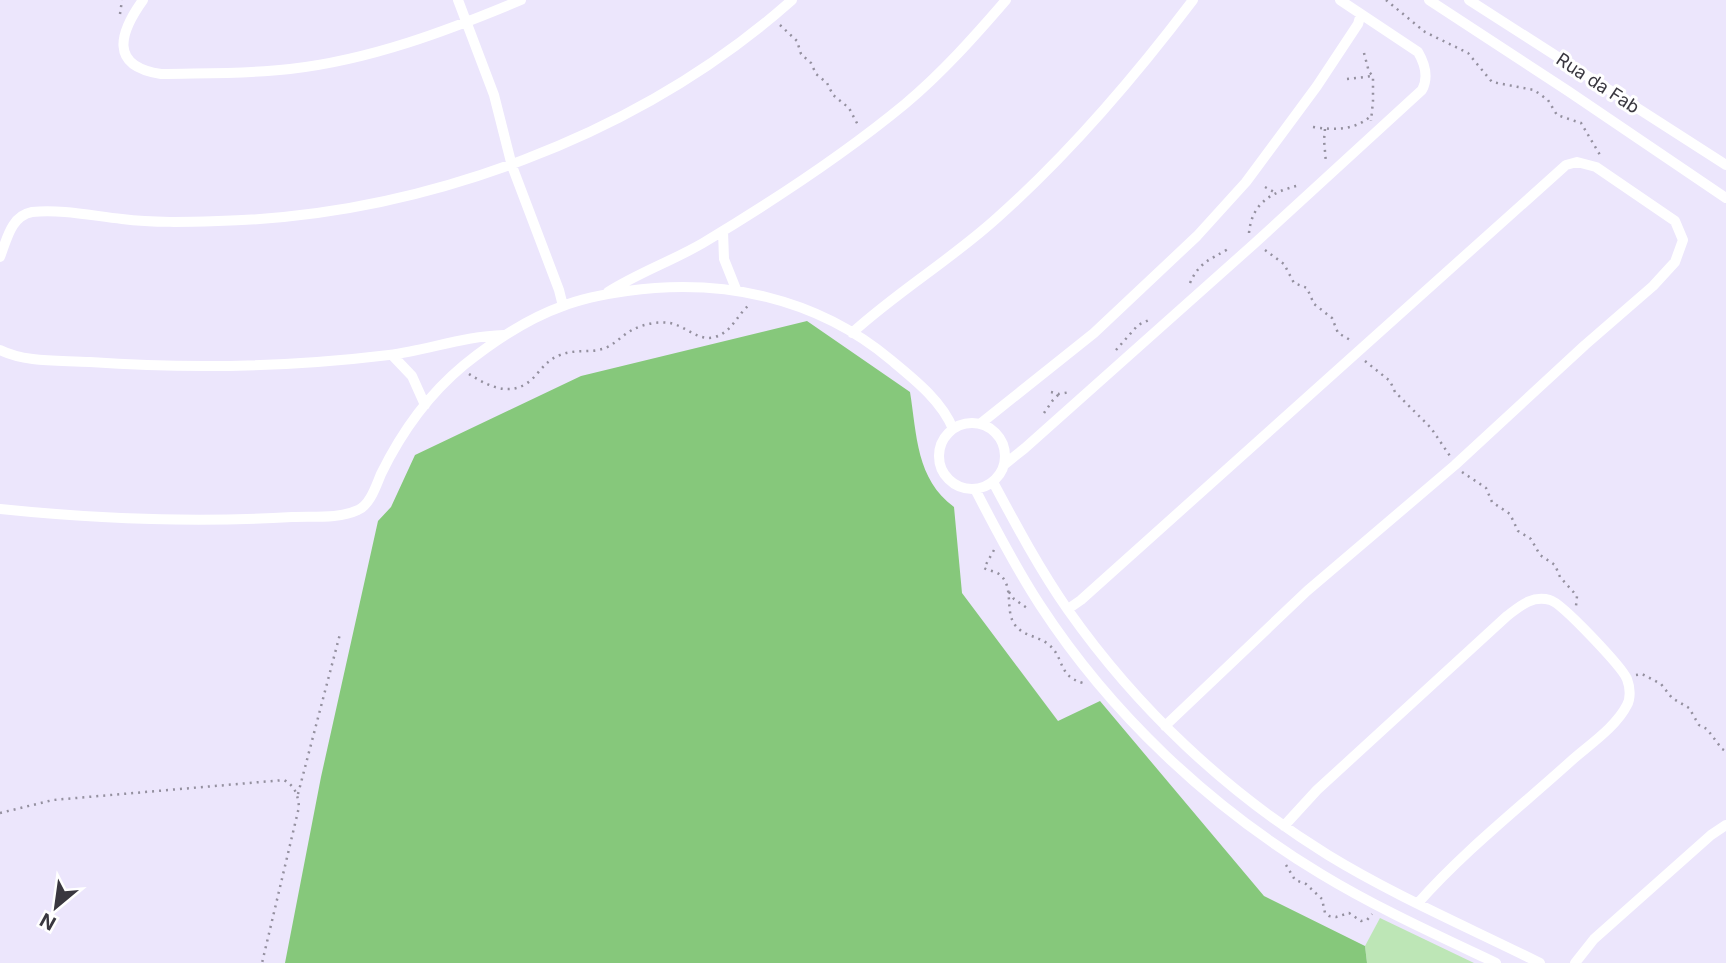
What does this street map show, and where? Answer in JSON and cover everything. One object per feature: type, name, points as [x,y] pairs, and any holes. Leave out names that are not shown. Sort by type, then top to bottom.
[{"type":"street","points":[[143,0],[127,23],[123,36],[124,47],[132,63],[161,74],[264,72],[334,62],[425,37],[521,0]]},
{"type":"street","points":[[458,0],[494,95],[512,166],[563,306]]},
{"type":"street","points":[[0,257],[16,220],[24,213],[181,222],[254,219],[344,208],[397,198],[512,166],[600,127],[676,84],[729,50],[792,0]]},
{"type":"street","points":[[602,295],[701,244],[793,187],[906,103],[1006,0]]},
{"type":"street","points":[[852,333],[997,218],[1050,167],[1114,100],[1193,0]]},
{"type":"street","points":[[1005,464],[1000,437],[980,424],[961,425],[953,429],[940,447],[941,468],[954,484],[975,489],[993,482],[1005,464],[1408,105],[1425,84],[1424,65],[1418,52],[1339,0]]},
{"type":"street","points":[[1429,0],[1726,198]]},
{"type":"street","name":"Rua da Fab","points":[[1469,0],[1726,165]]},
{"type":"street","points":[[980,424],[1094,333],[1197,236],[1246,182],[1317,86],[1358,24],[1361,14]]},
{"type":"street","points":[[1068,609],[1566,165],[1587,163],[1608,174],[1675,221],[1683,240],[1675,262],[1653,286],[1455,465],[1297,600],[1165,726]]},
{"type":"street","points":[[723,230],[724,259],[736,289]]},
{"type":"street","points":[[0,509],[144,520],[263,519],[354,512],[365,505],[394,449],[425,405],[461,368],[505,334],[563,306],[602,295],[678,286],[736,289],[808,310],[878,349],[904,370],[935,401],[953,429]]},
{"type":"street","points":[[0,350],[33,359],[224,366],[392,355],[469,337],[505,334]]},
{"type":"street","points":[[392,355],[412,376],[425,405]]},
{"type":"street","points":[[993,482],[1068,609],[1165,726],[1213,770],[1284,826],[1330,856],[1418,903],[1541,963]]},
{"type":"street","points":[[975,489],[1040,605],[1100,685],[1124,713],[1198,785],[1287,852],[1320,873],[1376,905],[1496,963]]},
{"type":"street","points":[[1284,826],[1317,790],[1507,616],[1526,602],[1548,599],[1555,602],[1571,615],[1626,677],[1630,698],[1627,705],[1612,723],[1445,872],[1418,903]]},
{"type":"street","points":[[1574,963],[1594,939],[1710,835],[1726,825]]},
{"type":"path","points":[[1386,0],[1412,23],[1468,52],[1492,82],[1534,90],[1548,100],[1557,115],[1581,123],[1608,174]]},
{"type":"path","points":[[773,17],[786,33],[797,41],[800,54],[811,63],[816,74],[827,83],[833,95],[849,108],[853,119],[865,133]]},
{"type":"path","points":[[1364,53],[1369,72],[1373,76],[1370,117],[1372,126]]},
{"type":"path","points":[[1347,79],[1373,76]]},
{"type":"path","points":[[1313,127],[1348,128],[1359,126],[1370,117]]},
{"type":"path","points":[[1325,128],[1325,162],[1330,173]]},
{"type":"path","points":[[1321,169],[1325,162]]},
{"type":"path","points":[[1306,183],[1274,192],[1261,201],[1248,230],[1255,243],[1284,264],[1294,283],[1307,288],[1314,304],[1332,318],[1338,333],[1348,337],[1357,353],[1369,366],[1384,375],[1401,400],[1431,428],[1455,465],[1486,488],[1492,502],[1510,514],[1518,531],[1531,539],[1540,555],[1555,565],[1560,577],[1574,590],[1578,599],[1571,615]]},
{"type":"path","points":[[1265,187],[1274,192]]},
{"type":"path","points":[[1202,255],[1207,259]]},
{"type":"path","points":[[461,368],[486,385],[499,390],[514,388],[526,384],[544,364],[559,355],[605,349],[633,329],[655,323],[670,323],[701,337],[711,338],[724,334],[739,314],[764,296]]},
{"type":"path","points":[[1135,320],[1138,325]]},
{"type":"path","points":[[1043,416],[1046,408],[1059,394]]},
{"type":"path","points":[[1001,538],[984,568],[999,574],[1004,580],[1011,616],[1020,630],[1048,643],[1069,677],[1100,685]]},
{"type":"path","points":[[1008,592],[1028,608],[1040,605]]},
{"type":"path","points":[[262,963],[299,807],[298,794],[340,634]]},
{"type":"path","points":[[1626,677],[1642,674],[1661,684],[1672,698],[1689,708],[1699,725],[1707,729],[1726,751]]},
{"type":"path","points":[[0,813],[53,800],[284,780],[298,794]]},
{"type":"path","points":[[1287,852],[1285,863],[1292,876],[1306,884],[1322,899],[1325,913],[1329,916],[1349,913],[1361,921],[1367,920],[1376,905]]},
{"type":"green space","points":[[807,321],[910,392],[917,440],[925,470],[941,496],[954,507],[962,593],[1058,721],[1100,701],[1264,896],[1365,946],[1367,963],[285,963],[321,777],[378,521],[391,507],[415,455],[581,376]]},
{"type":"green space","points":[[1380,918],[1474,963],[1367,963],[1365,946]]}]
